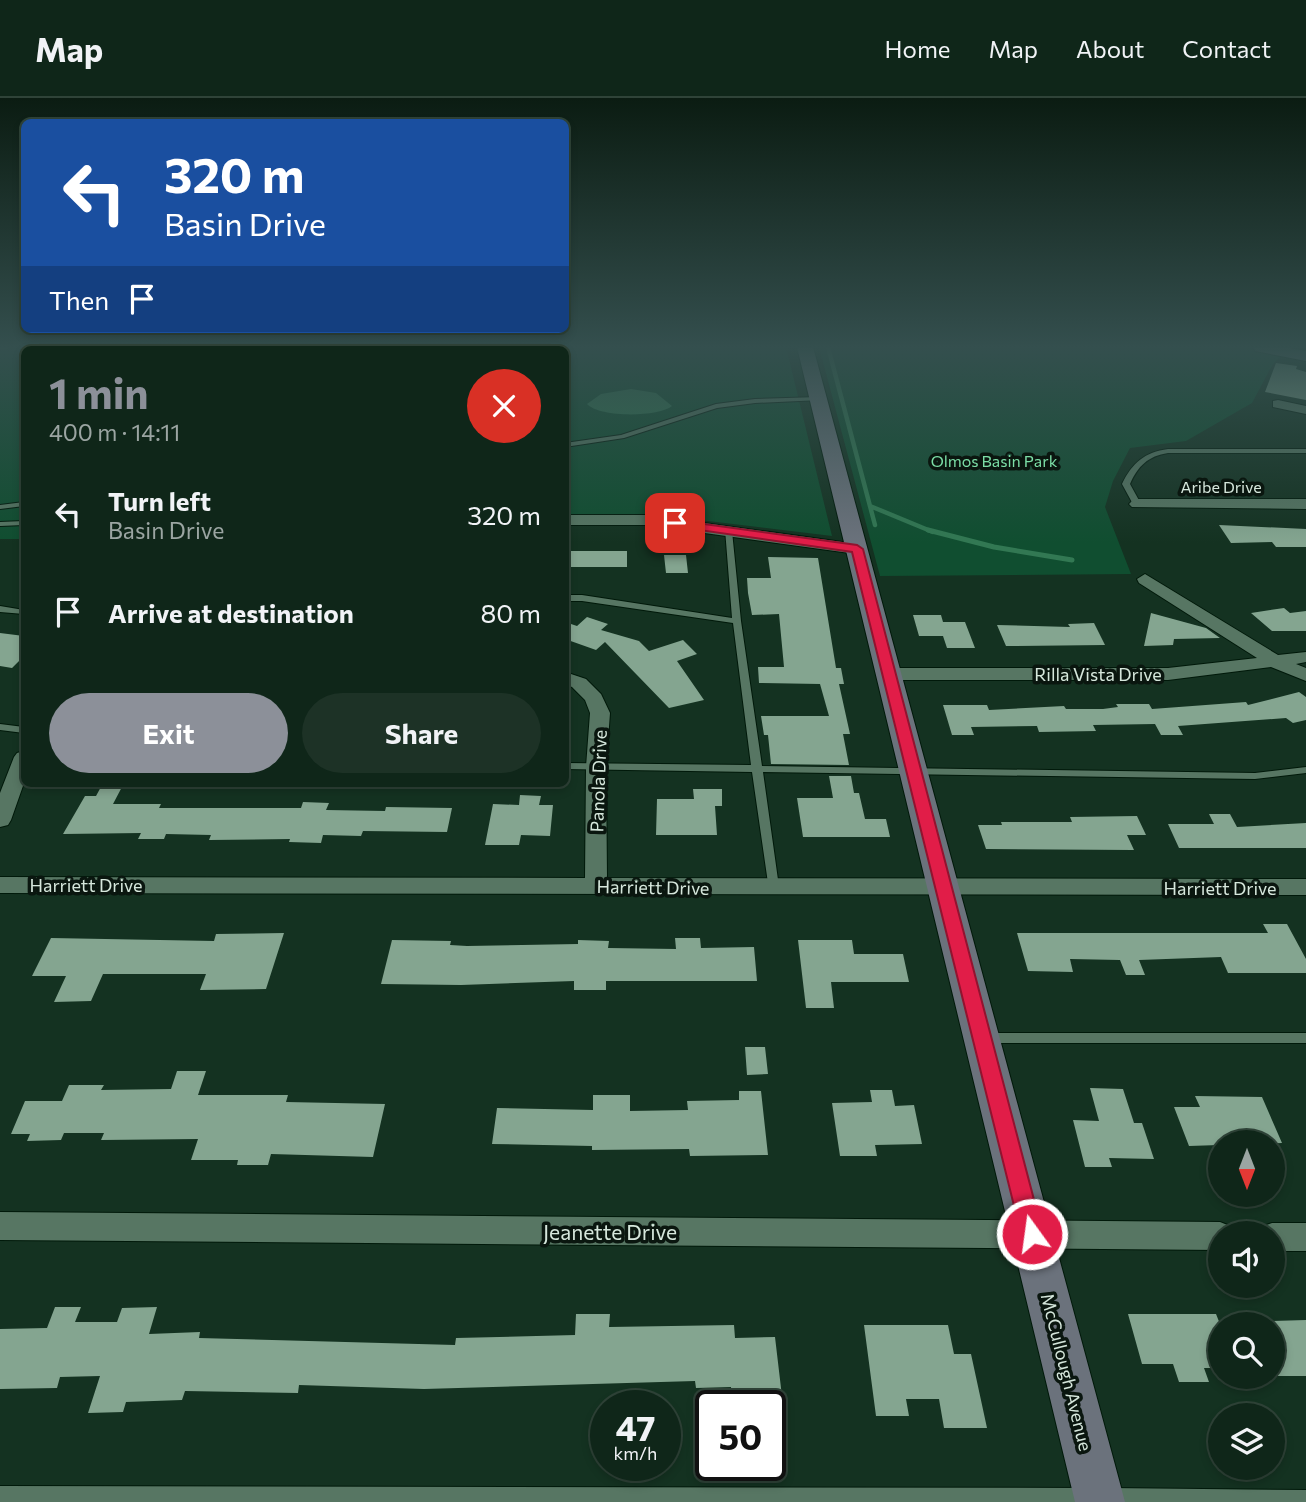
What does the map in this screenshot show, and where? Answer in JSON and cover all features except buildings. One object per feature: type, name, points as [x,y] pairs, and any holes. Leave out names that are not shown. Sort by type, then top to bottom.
[{"type":"main road","name":"McCullough Avenue","points":[[822,413],[1100,1499]]},
{"type":"street","name":"Aribe Drive","points":[[1137,503],[1306,504]]},
{"type":"street","points":[[569,520],[628,519],[857,549]]},
{"type":"street","points":[[1145,579],[1276,662],[1306,675]]},
{"type":"street","name":"Rilla Vista Drive","points":[[889,674],[1168,674],[1306,657]]},
{"type":"street","name":"Panola Drive","points":[[572,681],[594,698],[600,713],[596,766],[596,886]]},
{"type":"street","points":[[0,820],[21,767]]},
{"type":"street","name":"Harriett Drive","points":[[0,885],[1306,887]]},
{"type":"street","name":"Jeanette Drive","points":[[0,1226],[1208,1236]]},
{"type":"street","points":[[1285,1237],[1306,1237]]},
{"type":"lane","points":[[569,444],[622,437],[696,413]]},
{"type":"lane","points":[[1137,503],[1126,484],[1132,471],[1147,454],[1168,451],[1306,451]]},
{"type":"lane","points":[[0,507],[21,504]]},
{"type":"lane","points":[[0,524],[21,523]]},
{"type":"lane","points":[[729,531],[737,621],[773,887]]},
{"type":"lane","points":[[569,598],[737,621]]},
{"type":"lane","points":[[0,609],[21,612]]},
{"type":"lane","points":[[0,727],[21,730]]},
{"type":"lane","points":[[569,766],[1255,776],[1306,770]]},
{"type":"lane","points":[[982,1037],[1306,1038]]},
{"type":"lane","points":[[0,1495],[1306,1499]]},
{"type":"green space","points":[[0,413],[21,413],[21,539],[0,539]]},
{"type":"green space","points":[[569,413],[802,413],[832,536],[650,514],[569,515]]},
{"type":"green space","name":"Olmos Basin Park","points":[[836,413],[1235,413],[1186,441],[1130,448],[1113,481],[1105,507],[1131,574],[880,576]]},
{"type":"shaded area","points":[[607,413],[652,413],[643,414]]},
{"type":"waterway","points":[[845,413],[875,525]]},
{"type":"waterway","points":[[870,506],[928,530]]},
{"type":"waterway","points":[[928,530],[994,547],[1072,560]]},
{"type":"waterway","points":[[928,530],[933,532]]},
{"type":"route","points":[[675,523],[857,549],[1032,1234]]}]
